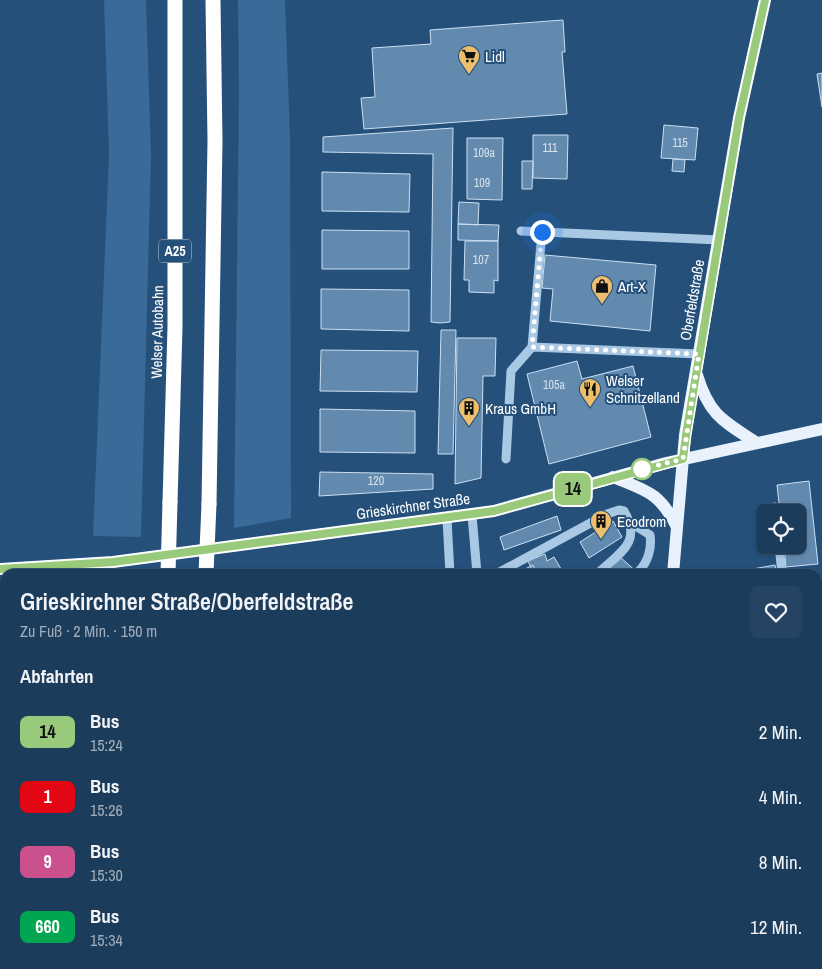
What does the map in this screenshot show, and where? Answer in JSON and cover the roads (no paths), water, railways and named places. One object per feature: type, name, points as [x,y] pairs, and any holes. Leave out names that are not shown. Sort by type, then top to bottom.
[{"type":"highway","name":"Welser Autobahn","points":[[168,569],[175,327],[175,0]]},
{"type":"highway","name":"A25","points":[[206,569],[215,160],[212,0]]},
{"type":"main road","name":"Oberfeldstraße","points":[[673,569],[683,459],[699,354],[739,118],[765,0]]},
{"type":"main road","points":[[696,373],[704,398],[716,413],[757,443]]},
{"type":"main road","name":"Grieskirchner Straße","points":[[0,569],[84,565],[472,515],[494,511],[683,459],[822,429]]},
{"type":"main road","points":[[613,477],[651,492],[669,512],[677,528]]},
{"type":"lane","name":"Oberfeldstraße","points":[[522,231],[719,240]]},
{"type":"lane","points":[[506,459],[510,371],[532,347],[542,232]]},
{"type":"lane","points":[[532,347],[699,354]]},
{"type":"lane","points":[[505,569],[606,514],[619,510],[624,511],[633,531],[628,544],[602,569]]},
{"type":"lane","points":[[472,515],[477,569]]},
{"type":"lane","points":[[446,519],[450,569]]},
{"type":"lane","points":[[631,523],[650,535],[651,544],[644,566],[641,569]]},
{"type":"lane","points":[[780,554],[781,569]]},
{"type":"place","name":"Lidl","points":[[469,75]]},
{"type":"place","name":"Art-X","points":[[602,305]]},
{"type":"place","name":"Welser Schnitzelland","points":[[590,408]]},
{"type":"place","name":"Kraus GmbH","points":[[469,427]]},
{"type":"place","name":"Ecodrom","points":[[601,540]]}]
